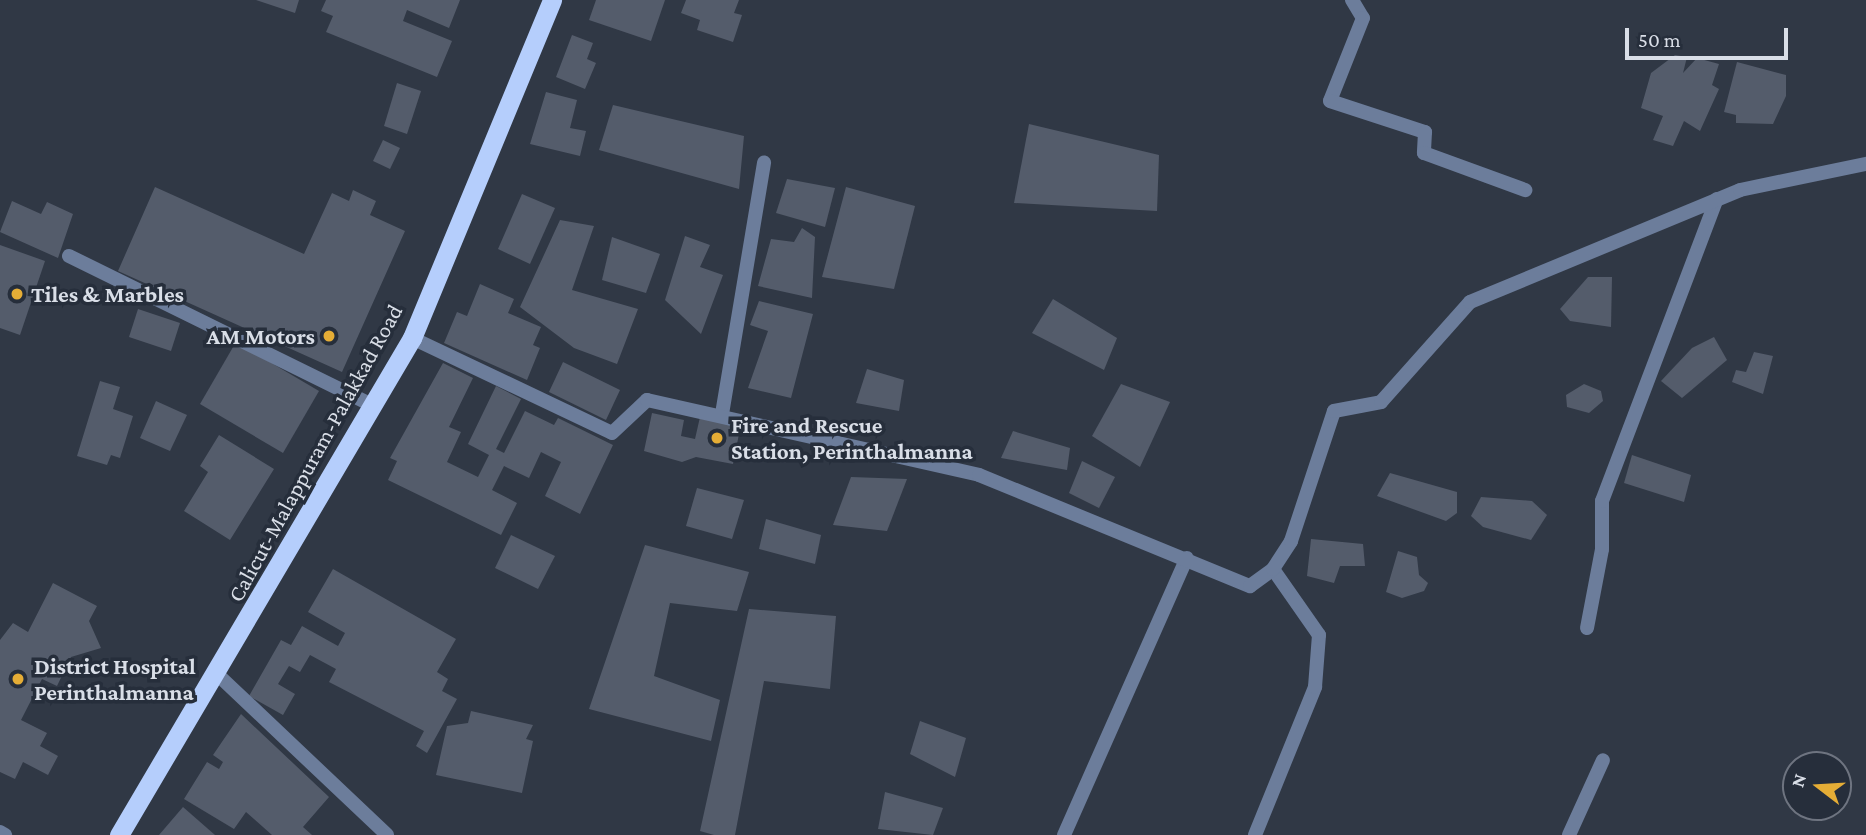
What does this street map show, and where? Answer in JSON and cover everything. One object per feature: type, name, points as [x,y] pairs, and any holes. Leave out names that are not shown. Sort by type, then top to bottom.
[{"type":"highway","name":"Calicut-Malappuram-Palakkad Road","points":[[119,835],[217,674],[412,338],[552,0]]},
{"type":"street","points":[[1352,0],[1363,18],[1330,101],[1425,132],[1424,153],[1525,190]]},
{"type":"street","points":[[722,414],[764,162]]},
{"type":"street","points":[[412,338],[612,433],[647,400],[722,414],[979,475],[1250,586],[1273,569],[1291,541],[1334,411],[1381,402],[1471,302],[1717,200],[1866,163]]},
{"type":"street","points":[[1587,628],[1602,549],[1602,501],[1717,200]]},
{"type":"street","points":[[69,256],[374,406]]},
{"type":"street","points":[[1064,835],[1187,558]]},
{"type":"street","points":[[1255,835],[1315,687],[1319,635],[1273,569]]},
{"type":"street","points":[[217,674],[387,835]]},
{"type":"street","points":[[1569,835],[1603,760]]},
{"type":"street","points":[[0,832],[5,835]]},
{"type":"building","points":[[256,0],[299,0],[295,13]]},
{"type":"building","points":[[326,0],[460,0],[449,28],[407,10],[403,21],[452,41],[437,77],[326,32],[333,16],[321,11]]},
{"type":"building","points":[[596,0],[665,0],[651,41],[589,20]]},
{"type":"building","points":[[686,0],[739,0],[734,13],[742,15],[733,42],[697,30],[700,20],[681,13]]},
{"type":"building","points":[[572,35],[593,43],[587,59],[596,63],[585,89],[556,77]]},
{"type":"building","points":[[1675,55],[1687,57],[1683,73],[1697,58],[1719,64],[1712,85],[1719,89],[1700,131],[1684,121],[1673,146],[1653,140],[1663,116],[1641,108],[1651,73]]},
{"type":"building","points":[[1737,62],[1786,75],[1786,96],[1773,124],[1736,123],[1736,115],[1724,112]]},
{"type":"building","points":[[397,83],[421,91],[407,134],[384,126]]},
{"type":"building","points":[[546,92],[577,100],[570,128],[586,131],[580,156],[530,144]]},
{"type":"building","points":[[613,105],[744,136],[739,189],[599,150]]},
{"type":"building","points":[[1029,124],[1159,155],[1157,211],[1014,203]]},
{"type":"building","points":[[383,140],[400,148],[390,169],[373,161]]},
{"type":"building","points":[[787,179],[835,188],[825,227],[776,213]]},
{"type":"building","points":[[155,187],[304,254],[332,193],[349,201],[353,190],[376,201],[370,215],[405,231],[342,372],[118,271]]},
{"type":"building","points":[[846,187],[915,206],[894,289],[822,277]]},
{"type":"building","points":[[522,194],[555,208],[530,264],[498,249]]},
{"type":"building","name":"Tiles & Marbles","points":[[12,201],[41,214],[47,202],[73,214],[58,258],[0,232]]},
{"type":"building","points":[[560,220],[594,226],[572,290],[638,309],[617,364],[574,348],[520,307]]},
{"type":"building","points":[[802,228],[815,237],[812,298],[758,286],[771,239],[794,242]]},
{"type":"building","points":[[685,236],[710,245],[700,267],[723,275],[701,334],[665,300]]},
{"type":"building","points":[[612,237],[660,254],[646,293],[602,280]]},
{"type":"building","name":"Tiles & Marbles","points":[[0,245],[45,261],[20,335],[0,328]]},
{"type":"building","points":[[1588,277],[1612,277],[1611,327],[1570,321],[1560,309]]},
{"type":"building","points":[[480,284],[514,299],[508,313],[541,327],[533,345],[540,348],[527,380],[444,343],[457,312],[467,316]]},
{"type":"building","points":[[1053,299],[1117,338],[1104,370],[1032,333]]},
{"type":"building","points":[[759,301],[813,314],[791,398],[748,388],[768,331],[750,325]]},
{"type":"building","points":[[138,309],[180,323],[171,351],[129,337]]},
{"type":"building","points":[[1714,337],[1727,360],[1682,398],[1661,381],[1692,348]]},
{"type":"building","points":[[236,342],[319,391],[283,453],[200,404]]},
{"type":"building","points":[[1754,352],[1773,356],[1763,394],[1732,382],[1736,370],[1746,372]]},
{"type":"building","points":[[563,362],[620,390],[606,420],[549,392]]},
{"type":"building","points":[[443,363],[473,378],[449,427],[461,432],[447,462],[478,477],[489,455],[468,444],[496,386],[521,399],[496,449],[504,453],[525,411],[554,425],[558,418],[613,445],[580,514],[545,496],[561,462],[541,452],[529,478],[504,466],[492,490],[517,503],[501,535],[388,480],[397,461],[390,458]]},
{"type":"building","points":[[867,369],[904,380],[899,411],[856,403]]},
{"type":"building","points":[[100,381],[120,387],[113,409],[133,416],[120,458],[111,455],[107,465],[77,456]]},
{"type":"building","points":[[1121,384],[1170,402],[1140,467],[1092,436]]},
{"type":"building","points":[[1584,384],[1601,391],[1603,401],[1589,413],[1567,407],[1566,395]]},
{"type":"building","points":[[156,401],[187,415],[170,451],[140,438]]},
{"type":"building","name":"Fire and Rescue Station, Perinthalmanna","points":[[652,413],[684,420],[681,436],[695,439],[700,417],[741,424],[733,464],[696,457],[682,462],[644,451]]},
{"type":"building","points":[[1013,431],[1070,448],[1067,470],[1001,458]]},
{"type":"building","points":[[219,435],[274,469],[230,540],[184,511],[208,472],[200,466]]},
{"type":"building","points":[[1632,455],[1691,475],[1684,502],[1624,483]]},
{"type":"building","points":[[1082,461],[1115,477],[1099,508],[1069,493]]},
{"type":"building","points":[[1390,473],[1457,492],[1457,513],[1446,521],[1377,496]]},
{"type":"building","points":[[851,477],[907,479],[887,531],[833,525]]},
{"type":"building","points":[[697,488],[744,500],[732,539],[686,526]]},
{"type":"building","points":[[1481,497],[1532,501],[1547,515],[1531,540],[1483,527],[1471,516]]},
{"type":"building","points":[[766,519],[821,535],[815,564],[759,549]]},
{"type":"building","points":[[511,535],[555,556],[538,589],[495,568]]},
{"type":"building","points":[[1311,539],[1363,544],[1365,566],[1340,566],[1334,583],[1307,576]]},
{"type":"building","points":[[645,545],[749,572],[737,611],[670,603],[654,676],[720,700],[711,741],[589,709]]},
{"type":"building","points":[[1398,551],[1417,557],[1419,575],[1428,583],[1424,591],[1402,598],[1386,592]]},
{"type":"building","points":[[333,569],[456,639],[437,672],[448,679],[442,691],[457,699],[427,753],[416,746],[424,731],[329,682],[336,669],[310,655],[300,672],[289,666],[278,684],[295,694],[283,715],[249,696],[281,640],[291,645],[302,626],[338,646],[345,633],[308,612]]},
{"type":"building","points":[[53,583],[97,606],[89,621],[101,648],[71,657],[57,686],[42,679],[21,720],[47,733],[40,746],[58,756],[48,775],[23,762],[15,779],[0,772],[0,640],[13,623],[28,632]]},
{"type":"building","points":[[749,609],[836,616],[830,689],[764,681],[735,835],[714,835],[700,831]]},
{"type":"building","points":[[471,711],[533,725],[526,739],[533,741],[522,793],[436,775],[447,726],[468,723]]},
{"type":"building","points":[[241,714],[329,797],[303,827],[312,835],[272,835],[246,812],[234,829],[184,799],[207,762],[219,769],[223,762],[213,755]]},
{"type":"building","points":[[920,721],[966,738],[955,777],[910,754]]},
{"type":"building","points":[[885,792],[943,808],[933,835],[878,829]]},
{"type":"building","points":[[183,807],[215,835],[159,835]]},
{"type":"place","name":"Tiles & Marbles","points":[[17,294]]},
{"type":"place","name":"AM Motors","points":[[329,336]]},
{"type":"place","name":"Fire and Rescue Station, Perinthalmanna","points":[[717,438]]},
{"type":"place","name":"District Hospital Perinthalmanna","points":[[18,679]]}]
